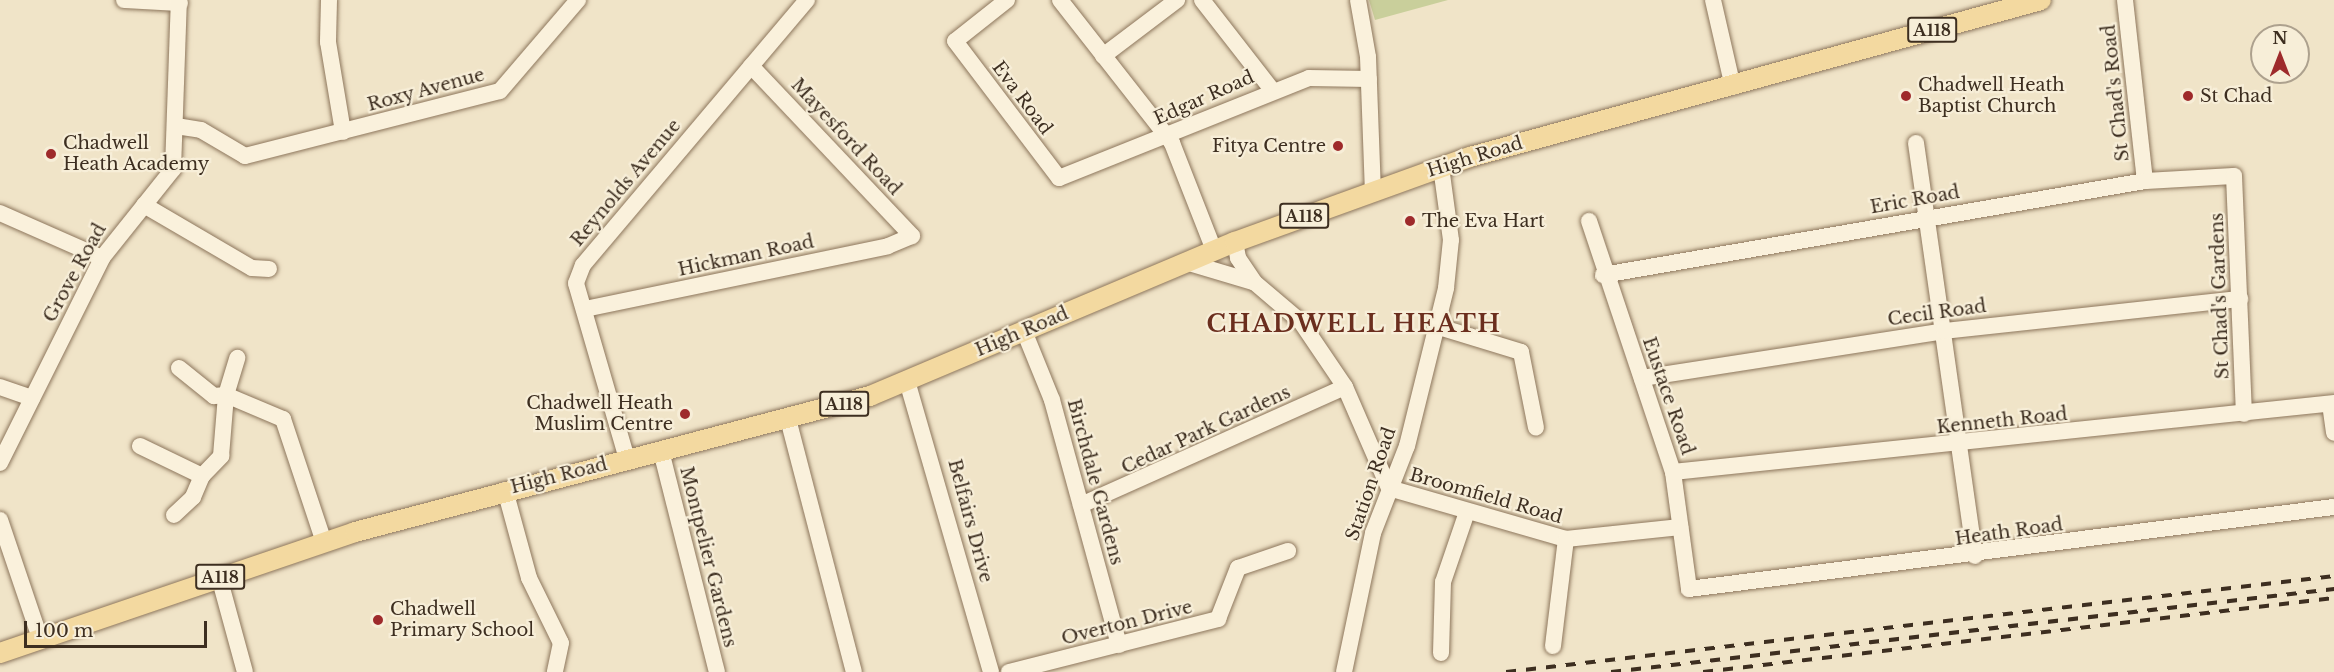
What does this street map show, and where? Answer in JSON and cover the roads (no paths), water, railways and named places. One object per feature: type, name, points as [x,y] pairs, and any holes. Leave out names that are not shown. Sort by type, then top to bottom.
[{"type":"main road","name":"High Road","points":[[0,653],[324,542],[505,490],[788,419],[907,381],[1214,250],[1441,167],[2041,0]]},
{"type":"street","points":[[124,0],[179,1]]},
{"type":"street","points":[[329,0],[328,42],[343,132]]},
{"type":"street","name":"Roxy Avenue","points":[[176,126],[201,130],[245,156],[500,91],[578,0]]},
{"type":"street","name":"Reynolds Avenue","points":[[627,459],[576,283],[583,265],[807,0]]},
{"type":"street","name":"Eva Road","points":[[1006,0],[955,41],[1059,178]]},
{"type":"street","points":[[1060,0],[1166,137],[1207,228],[1214,250]]},
{"type":"street","points":[[1103,56],[1176,0]]},
{"type":"street","points":[[1202,0],[1272,90]]},
{"type":"street","points":[[1358,0],[1369,79],[1373,191]]},
{"type":"street","points":[[1713,0],[1733,87]]},
{"type":"street","name":"St Chad's Road","points":[[2125,0],[2145,182]]},
{"type":"street","name":"Grove Road","points":[[0,463],[102,258],[173,169],[179,1]]},
{"type":"street","name":"Mayesford Road","points":[[751,66],[912,236]]},
{"type":"street","name":"Edgar Road","points":[[1059,178],[1166,137],[1272,90],[1309,78],[1369,79]]},
{"type":"street","points":[[1916,143],[1975,556]]},
{"type":"street","name":"Station Road","points":[[1344,672],[1356,596],[1389,488],[1402,459],[1436,326],[1451,249],[1441,167]]},
{"type":"street","name":"Eric Road","points":[[1604,275],[1927,217],[2145,182],[2235,176]]},
{"type":"street","name":"St Chad's Gardens","points":[[2235,176],[2244,414]]},
{"type":"street","points":[[144,205],[252,268],[269,268]]},
{"type":"street","points":[[0,213],[102,258]]},
{"type":"street","name":"Eustace Road","points":[[1589,221],[1604,275],[1642,378],[1673,472],[1689,589]]},
{"type":"street","name":"Hickman Road","points":[[585,309],[888,246],[912,236]]},
{"type":"street","points":[[1235,242],[1238,258],[1254,282],[1301,322],[1345,387],[1372,455],[1389,488]]},
{"type":"street","points":[[1186,262],[1254,282]]},
{"type":"street","name":"Cecil Road","points":[[1642,378],[1944,331],[2240,299]]},
{"type":"street","points":[[1436,326],[1521,352],[1536,428]]},
{"type":"street","name":"Birchdale Gardens","points":[[1024,332],[1052,399],[1119,645]]},
{"type":"street","points":[[174,515],[193,497],[202,476],[221,456],[226,395],[237,358]]},
{"type":"street","points":[[178,368],[214,396],[226,395],[283,419],[324,542]]},
{"type":"street","name":"Belfairs Drive","points":[[907,381],[991,672]]},
{"type":"street","points":[[0,387],[32,398]]},
{"type":"street","name":"Cedar Park Gardens","points":[[1081,505],[1345,387]]},
{"type":"street","points":[[2332,403],[2334,434]]},
{"type":"street","name":"Kenneth Road","points":[[1673,472],[1960,446],[2332,403]]},
{"type":"street","points":[[788,419],[854,672]]},
{"type":"street","points":[[140,446],[202,476]]},
{"type":"street","name":"Montpelier Gardens","points":[[661,451],[717,672]]},
{"type":"street","points":[[1372,455],[1402,459]]},
{"type":"street","name":"Broomfield Road","points":[[1389,488],[1566,539],[1680,527]]},
{"type":"street","points":[[505,490],[529,578],[561,643],[555,672]]},
{"type":"street","name":"Heath Road","points":[[1689,589],[1975,556],[2334,507]]},
{"type":"street","points":[[1441,653],[1443,582],[1467,512]]},
{"type":"street","points":[[0,520],[40,638]]},
{"type":"street","points":[[1552,646],[1566,539]]},
{"type":"street","name":"Overton Drive","points":[[1010,672],[1218,619],[1238,568],[1288,551]]},
{"type":"street","points":[[219,577],[245,672]]},
{"type":"railway","points":[[1506,672],[2334,576]]},
{"type":"railway","points":[[1611,672],[2334,589]]},
{"type":"railway","points":[[1703,672],[2334,598]]},
{"type":"place","name":"Chadwell Heath Baptist Church","points":[[1906,96]]},
{"type":"place","name":"St Chad","points":[[2188,96]]},
{"type":"place","name":"Fitya Centre","points":[[1338,146]]},
{"type":"place","name":"Chadwell Heath Academy","points":[[51,154]]},
{"type":"place","name":"The Eva Hart","points":[[1410,221]]},
{"type":"place","name":"Chadwell Heath Muslim Centre","points":[[685,414]]},
{"type":"place","name":"Chadwell Primary School","points":[[378,620]]},
{"type":"district","name":"CHADWELL HEATH","points":[[1354,324]]}]
